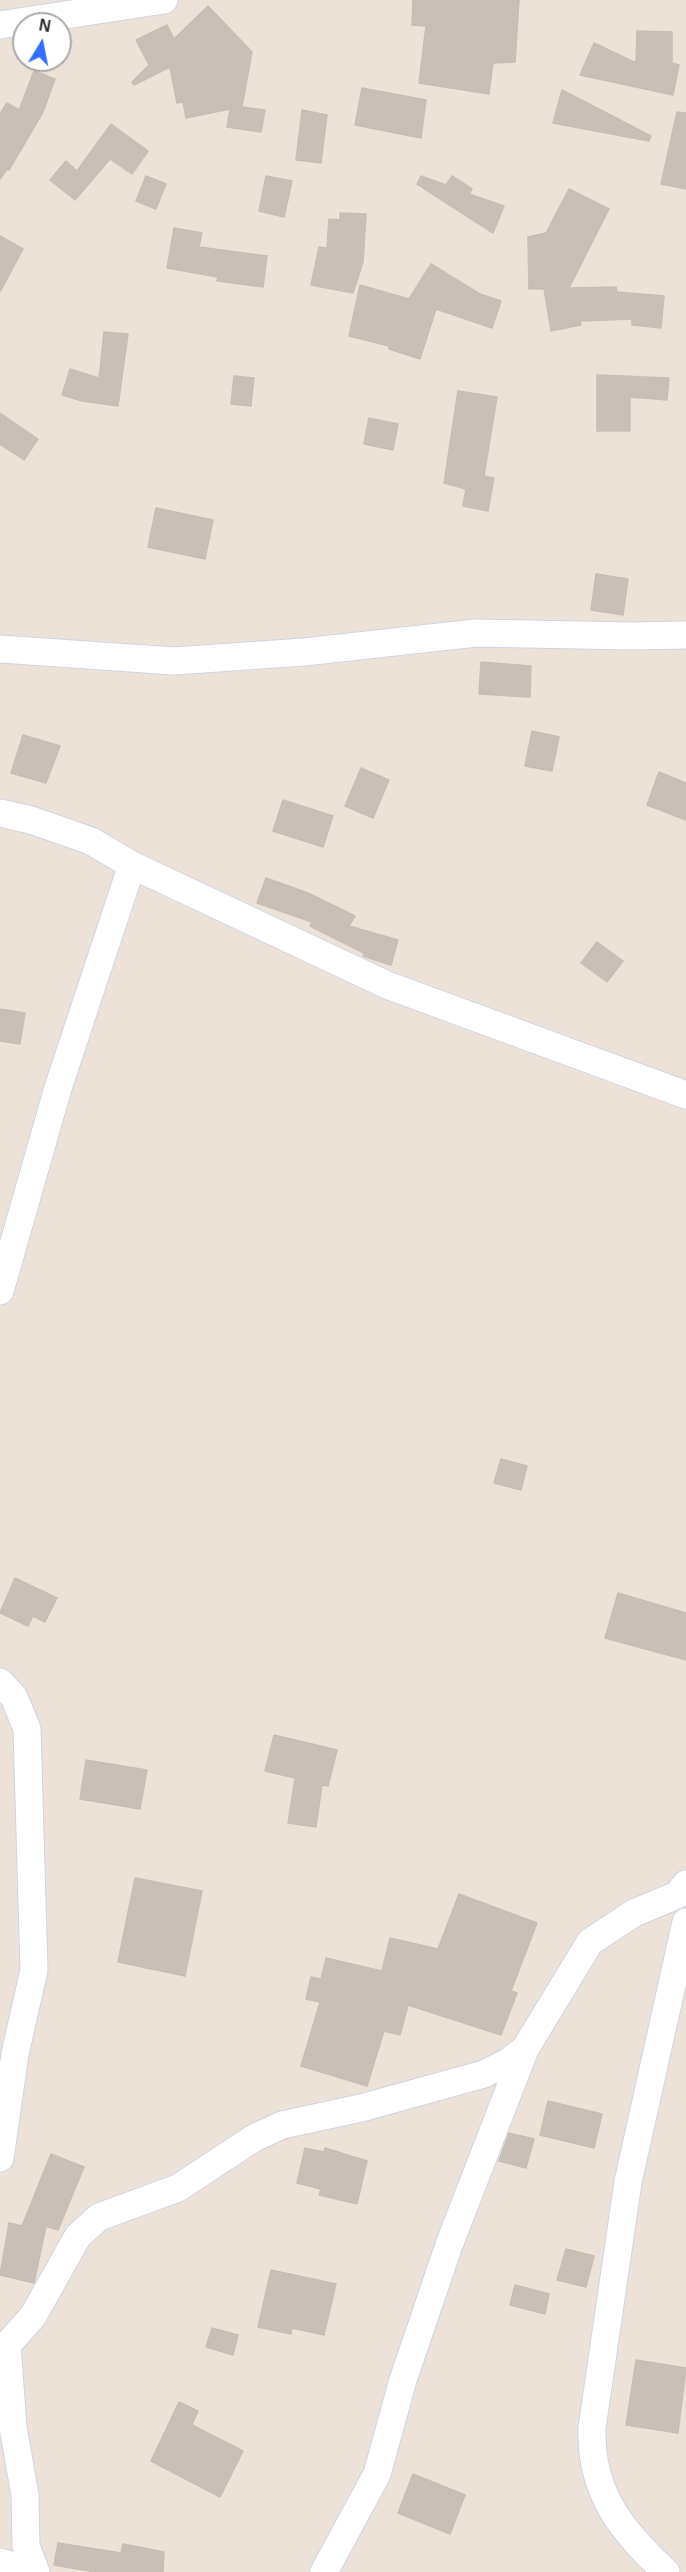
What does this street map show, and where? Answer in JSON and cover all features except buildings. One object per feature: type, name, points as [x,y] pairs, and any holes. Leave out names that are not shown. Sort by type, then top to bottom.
[{"type":"street","points":[[0,25],[164,0]]},
{"type":"street","points":[[0,649],[174,661],[304,652],[476,633],[686,635]]},
{"type":"street","points":[[0,813],[31,820],[91,841],[132,865],[387,985],[686,1095]]},
{"type":"street","points":[[0,1291],[58,1088],[132,865]]},
{"type":"street","points":[[0,1682],[14,1697],[27,1729],[34,1970],[15,2054],[0,2158]]},
{"type":"street","points":[[324,2572],[377,2474],[403,2380],[449,2245],[525,2049],[590,1942],[634,1913],[677,1895],[686,1884]]},
{"type":"street","points":[[666,2572],[636,2545],[611,2509],[597,2477],[591,2451],[592,2428],[628,2182],[686,1922]]},
{"type":"street","points":[[35,2572],[26,2546],[26,2495],[13,2427],[4,2349],[33,2316],[78,2236],[99,2217],[178,2188],[254,2138],[282,2125],[361,2108],[484,2074],[508,2062],[525,2049]]},
{"type":"street","points":[[0,2562],[35,2572]]}]
